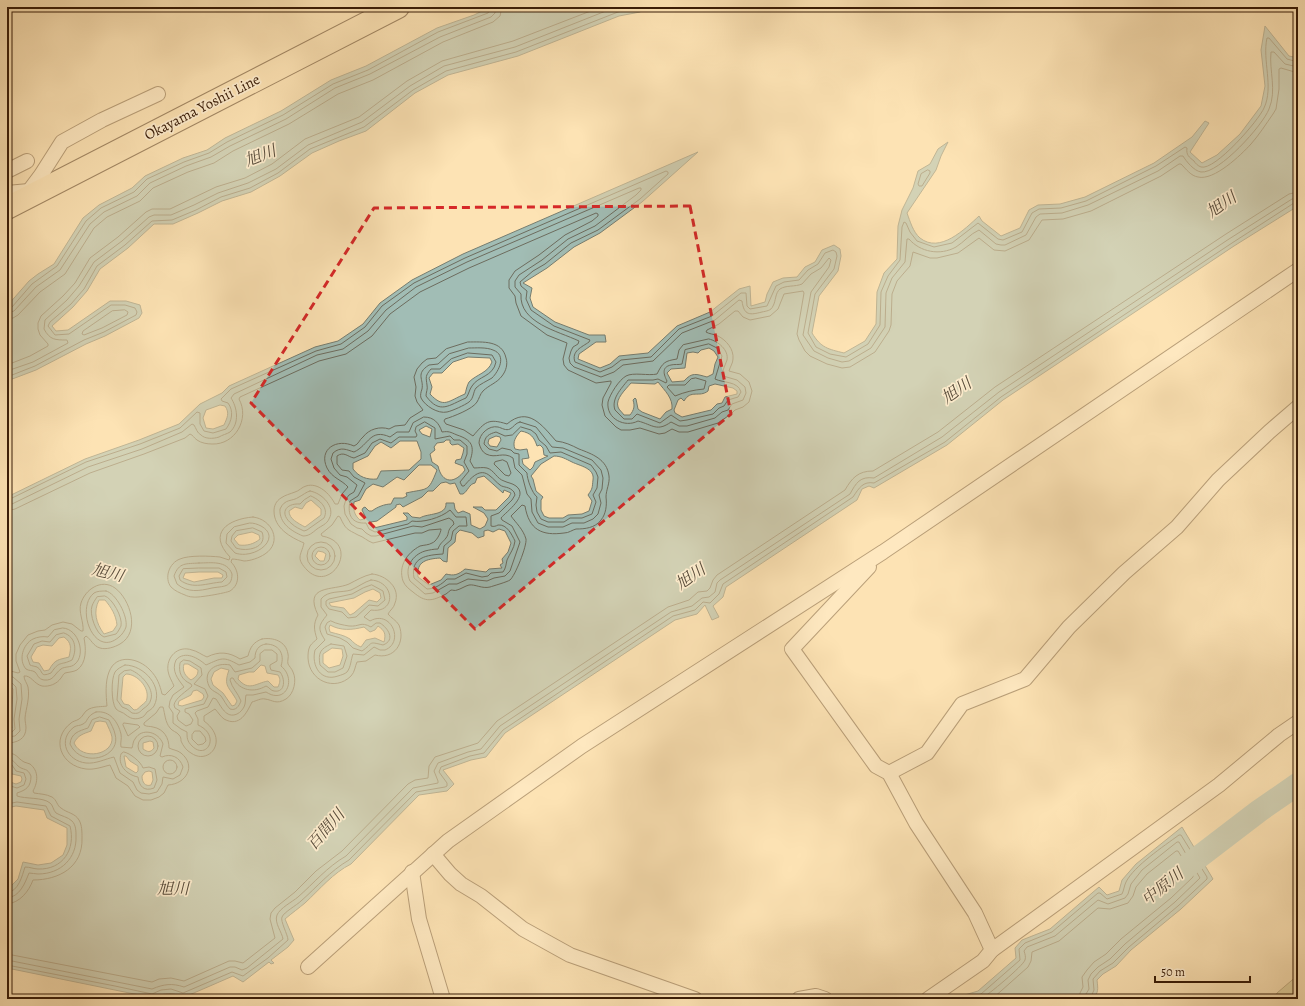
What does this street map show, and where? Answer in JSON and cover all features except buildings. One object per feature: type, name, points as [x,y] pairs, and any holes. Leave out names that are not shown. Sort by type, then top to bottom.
[{"type":"main road","name":"Okayama Yoshii Line","points":[[7,208],[30,193],[398,7]]},
{"type":"street","points":[[7,193],[30,193],[62,142],[102,120],[158,94]]},
{"type":"street","points":[[7,171],[27,161]]},
{"type":"street","points":[[308,966],[448,841],[582,746],[883,552],[1298,270]]},
{"type":"street","points":[[890,773],[927,753],[962,704],[1024,679],[1070,627],[1124,573],[1177,527],[1218,480],[1298,407]]},
{"type":"street","points":[[883,552],[792,649],[876,766],[890,773],[916,823],[975,913],[992,950]]},
{"type":"street","points":[[928,999],[983,961],[992,950],[1219,785],[1279,735],[1298,722]]},
{"type":"street","points":[[433,854],[450,874],[461,884],[481,896],[523,929],[570,955],[695,999]]},
{"type":"street","points":[[412,872],[419,919],[443,999]]},
{"type":"street","points":[[799,999],[816,996],[824,999]]},
{"type":"highlighted area","points":[[690,206],[731,414],[475,629],[251,403],[374,208]]},
{"type":"shaded area","points":[[1298,975],[1298,999],[1275,999],[1277,993]]},
{"type":"water","name":"旭川","points":[[490,7],[647,7],[640,12],[619,16],[518,56],[448,75],[415,93],[366,131],[312,153],[280,176],[251,192],[222,201],[173,224],[154,224],[128,248],[100,269],[87,291],[73,307],[52,326],[56,331],[68,330],[110,301],[126,301],[140,305],[142,313],[139,318],[36,370],[7,381],[7,306],[29,281],[54,264],[83,218],[99,205],[132,188],[145,176],[183,158],[207,150],[225,138],[281,111],[331,80],[366,66],[437,28],[474,15]]},
{"type":"water","name":"旭川","points":[[1265,26],[1289,56],[1298,58],[1298,206],[1234,246],[1003,400],[947,445],[874,488],[869,486],[862,489],[857,500],[726,587],[723,597],[713,606],[719,617],[712,620],[705,605],[697,614],[675,620],[505,733],[486,757],[471,760],[443,770],[454,784],[447,791],[419,795],[351,864],[332,877],[305,903],[285,919],[294,940],[288,947],[271,960],[274,963],[271,964],[269,962],[243,982],[233,976],[180,999],[174,994],[160,995],[154,998],[7,968],[7,890],[18,879],[23,862],[38,865],[51,863],[63,855],[67,845],[67,828],[47,818],[44,810],[16,806],[7,808],[7,781],[16,784],[21,782],[22,779],[21,776],[12,774],[10,769],[7,768],[7,728],[12,728],[11,714],[13,689],[7,684],[7,497],[85,459],[179,424],[200,404],[222,393],[229,386],[315,347],[338,341],[363,324],[380,303],[412,280],[463,254],[698,152],[642,202],[600,233],[574,247],[547,268],[523,283],[532,288],[530,298],[533,307],[555,322],[589,335],[605,335],[606,342],[596,342],[579,354],[578,359],[600,368],[610,364],[619,356],[648,353],[677,326],[710,312],[739,289],[750,286],[751,306],[765,302],[773,282],[783,278],[797,277],[805,267],[815,262],[822,250],[834,245],[840,249],[841,256],[838,271],[819,296],[812,333],[815,338],[825,347],[844,353],[865,341],[876,324],[877,292],[884,273],[897,259],[898,226],[902,210],[913,188],[918,171],[930,164],[938,149],[948,142],[936,170],[907,213],[915,233],[920,238],[928,242],[936,243],[944,241],[959,233],[979,216],[982,221],[1001,236],[1020,228],[1029,210],[1038,205],[1060,204],[1085,197],[1154,163],[1192,137],[1205,121],[1209,123],[1190,152],[1202,163],[1217,155],[1240,134],[1261,106],[1265,86],[1261,50]],"holes":[[[709,348],[714,351],[718,357],[713,374],[707,377],[694,374],[689,376],[684,381],[672,382],[667,373],[671,369],[685,368],[687,353],[698,353],[701,350]],[[468,357],[490,358],[492,362],[488,369],[469,382],[465,394],[450,401],[439,401],[430,394],[432,387],[429,378],[433,373],[442,373],[453,362]],[[658,382],[670,398],[672,409],[666,412],[660,419],[638,409],[635,398],[633,400],[633,410],[630,415],[624,415],[618,408],[617,404],[619,397],[631,383],[655,384]],[[715,384],[733,388],[737,391],[737,394],[725,397],[722,403],[717,404],[711,410],[682,417],[675,413],[674,410],[678,400],[681,398],[684,401],[689,395],[701,394],[708,391],[709,386]],[[220,405],[225,406],[228,413],[224,425],[213,429],[206,428],[203,418],[206,410]],[[426,426],[432,429],[430,437],[422,434],[419,430]],[[521,431],[530,434],[537,446],[540,445],[543,448],[544,455],[548,456],[535,462],[530,470],[523,464],[522,459],[529,458],[527,449],[515,449],[515,439]],[[496,436],[500,437],[501,440],[497,447],[490,446],[488,443],[489,439]],[[446,440],[450,440],[452,445],[458,444],[464,448],[461,459],[456,460],[455,463],[463,466],[465,470],[461,475],[453,480],[446,479],[442,476],[438,466],[432,462],[430,454],[435,450],[434,447],[437,443],[444,442]],[[400,441],[417,441],[421,452],[421,459],[409,470],[381,471],[377,479],[364,477],[353,469],[353,463],[368,456],[375,446],[381,442],[391,448]],[[554,456],[563,458],[586,468],[592,473],[593,476],[592,488],[588,495],[592,501],[589,511],[582,514],[568,515],[563,518],[549,518],[544,516],[541,510],[541,500],[543,497],[536,491],[531,476],[541,464]],[[419,465],[431,465],[437,470],[429,486],[423,490],[406,493],[407,496],[403,498],[394,498],[391,504],[381,506],[372,511],[369,511],[365,507],[362,510],[365,516],[364,519],[360,520],[354,512],[354,502],[360,500],[366,489],[373,484],[383,487],[397,477],[404,480]],[[484,476],[503,493],[504,490],[511,493],[496,510],[485,510],[482,507],[473,507],[484,513],[488,519],[485,526],[480,529],[471,525],[470,514],[463,511],[458,513],[455,509],[454,503],[446,503],[443,510],[436,514],[423,516],[420,518],[412,517],[408,513],[403,513],[407,517],[407,520],[374,528],[371,526],[371,522],[377,521],[396,507],[396,505],[400,504],[403,507],[422,497],[428,491],[433,491],[441,483],[455,483],[460,494],[465,493],[471,485],[475,483],[477,478]],[[311,500],[321,509],[321,515],[305,527],[292,519],[289,511],[295,507],[302,509],[306,503]],[[499,529],[505,531],[511,543],[508,552],[502,559],[503,563],[500,565],[502,568],[489,569],[486,572],[465,569],[460,573],[451,575],[446,574],[441,580],[429,585],[418,577],[419,567],[423,562],[440,558],[447,562],[448,548],[455,542],[456,534],[460,530],[472,533],[478,538],[484,536],[484,531],[488,530],[493,532]],[[252,532],[259,535],[260,539],[255,542],[239,545],[234,539],[238,535]],[[318,551],[326,554],[324,561],[320,561],[315,556]],[[218,572],[223,575],[222,578],[194,582],[183,578],[185,573]],[[373,589],[380,593],[381,598],[377,602],[369,600],[350,615],[344,608],[331,606],[329,603],[354,598]],[[99,600],[105,600],[113,611],[117,625],[113,631],[104,634],[96,617],[96,609]],[[330,625],[347,629],[364,627],[370,632],[375,630],[378,626],[384,631],[385,637],[384,642],[375,638],[366,640],[361,647],[343,636],[330,632]],[[64,637],[70,646],[69,657],[57,660],[49,670],[44,671],[39,663],[33,662],[31,657],[37,647],[43,645],[52,646],[59,638]],[[332,648],[342,649],[343,656],[340,665],[329,668],[323,663],[323,654]],[[184,664],[188,664],[198,670],[196,676],[191,680],[184,673]],[[261,665],[265,666],[267,673],[278,675],[280,681],[278,687],[274,687],[268,681],[249,686],[242,683],[238,679],[239,675],[254,672]],[[221,668],[229,670],[227,683],[237,701],[235,705],[232,706],[223,693],[213,685],[211,679],[214,672]],[[126,674],[134,676],[138,679],[144,686],[147,694],[146,701],[137,709],[134,710],[129,705],[124,704],[121,699],[123,677]],[[197,690],[203,694],[204,697],[202,700],[182,706],[178,705],[179,701],[191,695],[193,691]],[[95,722],[106,722],[112,735],[111,743],[103,752],[97,754],[84,752],[78,749],[74,743],[79,736],[91,731]],[[150,741],[153,742],[154,748],[149,752],[143,749],[143,743]],[[124,756],[138,766],[138,771],[136,773],[126,767]],[[145,772],[152,772],[153,780],[151,785],[144,784],[142,776]]]},
{"type":"water","points":[[1182,827],[1213,879],[1181,909],[1131,950],[1116,966],[1103,974],[1097,980],[1098,991],[1092,999],[951,999],[978,991],[1016,958],[1015,948],[1022,940],[1050,929],[1099,887],[1107,895],[1119,891],[1122,880],[1136,864]]},
{"type":"waterway","name":"中原川","points":[[1174,876],[1259,811],[1298,784]]},
{"type":"water label","name":"百間川","points":[[325,829]]}]
